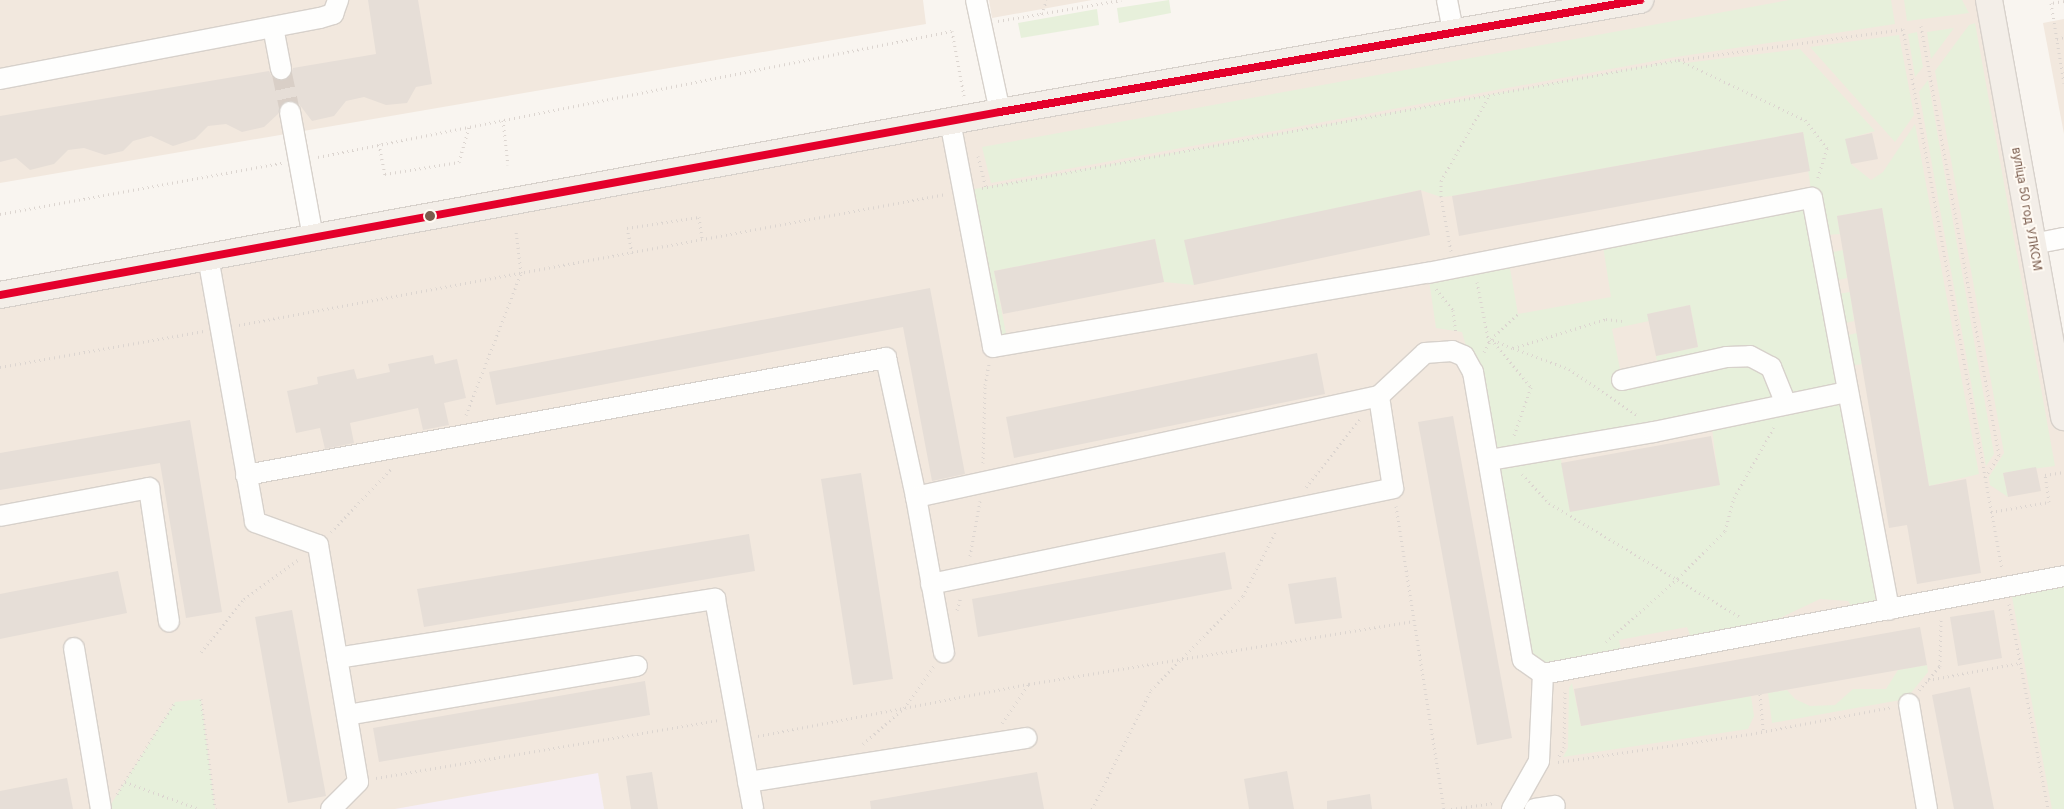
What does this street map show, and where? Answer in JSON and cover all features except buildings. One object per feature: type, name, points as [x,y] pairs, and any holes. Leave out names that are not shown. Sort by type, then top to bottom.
[{"type":"main road","points":[[0,295],[959,119],[1640,0]]},
{"type":"main road","name":"вуліца 50 год УЛКСМ","points":[[1989,0],[2064,417]]},
{"type":"lane","points":[[0,79],[333,14],[338,0]]},
{"type":"lane","points":[[976,0],[1000,112]]},
{"type":"lane","points":[[1447,0],[1453,32]]},
{"type":"lane","points":[[273,27],[281,69]]},
{"type":"lane","points":[[290,112],[313,238]]},
{"type":"lane","points":[[959,119],[993,347],[1424,274],[1812,198],[1889,610]]},
{"type":"lane","points":[[2033,244],[2064,238]]},
{"type":"lane","points":[[208,257],[255,522],[318,545],[358,782],[331,809]]},
{"type":"lane","points":[[916,497],[1379,396],[1425,353],[1458,352],[1469,361],[1498,459],[1523,660],[1543,674],[2064,576]]},
{"type":"lane","points":[[1622,380],[1727,356],[1750,356],[1771,367],[1786,404]]},
{"type":"lane","points":[[246,475],[886,358],[916,497],[944,652]]},
{"type":"lane","points":[[1498,459],[1660,430],[1848,392]]},
{"type":"lane","points":[[931,584],[1394,488],[1379,396]]},
{"type":"lane","points":[[0,516],[149,488],[169,622]]},
{"type":"lane","points":[[337,658],[715,599],[753,809]]},
{"type":"lane","points":[[74,648],[106,806]]},
{"type":"lane","points":[[347,715],[637,666]]},
{"type":"lane","points":[[1512,809],[1539,761],[1543,674]]},
{"type":"lane","points":[[1908,704],[1927,809]]},
{"type":"lane","points":[[748,782],[1027,738]]},
{"type":"lane","points":[[1535,809],[1555,806]]},
{"type":"path","points":[[1041,14],[1047,0]]},
{"type":"path","points":[[0,214],[299,160],[981,24],[1121,0]]},
{"type":"path","points":[[2064,1],[2050,4],[2064,83]]},
{"type":"path","points":[[1921,26],[1999,455],[1985,478]]},
{"type":"path","points":[[1903,29],[1991,512],[2048,809]]},
{"type":"path","points":[[952,31],[959,119],[986,187]]},
{"type":"path","points":[[2057,39],[2064,37]]},
{"type":"path","points":[[1678,60],[1805,120],[1827,148],[1812,198]]},
{"type":"path","points":[[1447,230],[1441,180],[1489,95]]},
{"type":"path","points":[[503,120],[508,165]]},
{"type":"path","points":[[379,144],[386,174],[459,162],[470,126]]},
{"type":"path","points":[[632,252],[627,228],[699,217],[702,240]]},
{"type":"path","points":[[458,436],[521,273],[516,231]]},
{"type":"path","points":[[1474,264],[1490,341],[1531,388],[1498,459],[1549,503],[1678,578],[1764,633]]},
{"type":"path","points":[[1424,274],[1453,310],[1458,352]]},
{"type":"path","points":[[1473,372],[1490,341],[1518,314]]},
{"type":"path","points":[[1513,348],[1606,319],[1622,322]]},
{"type":"path","points":[[1490,341],[1569,369],[1660,430]]},
{"type":"path","points":[[1092,809],[1151,690],[1243,596],[1287,510],[1379,396]]},
{"type":"path","points":[[1576,668],[1678,578],[1726,531],[1734,498],[1786,404]]},
{"type":"path","points":[[1991,512],[2050,502],[2045,475],[2064,472]]},
{"type":"path","points":[[1394,488],[1444,809]]},
{"type":"path","points":[[1555,762],[1763,731],[1908,704],[1940,666],[1941,620]]},
{"type":"path","points":[[740,740],[1029,684],[1414,621]]},
{"type":"path","points":[[1928,680],[2020,663]]},
{"type":"path","points":[[987,744],[1029,684]]},
{"type":"path","points":[[1760,694],[1763,731]]},
{"type":"path","points":[[201,699],[215,809]]},
{"type":"path","points":[[106,806],[125,782],[175,702]]},
{"type":"path","points":[[358,782],[736,716]]},
{"type":"path","points":[[125,782],[199,809]]},
{"type":"shaded area","points":[[0,0],[923,0],[926,24],[0,183]]},
{"type":"shaded area","points":[[989,0],[1092,0],[992,18]]},
{"type":"shaded area","points":[[1651,0],[1990,0],[2064,416],[2064,809],[0,809],[0,294]]},
{"type":"shaded area","points":[[2064,19],[2064,134],[2043,23]]},
{"type":"shaded area","points":[[598,773],[604,809],[395,809]]},
{"type":"green space","points":[[1169,0],[1171,13],[1119,23],[1117,8]]},
{"type":"green space","points":[[1789,0],[1891,0],[1895,24],[1676,57],[991,183],[982,147]]},
{"type":"green space","points":[[1904,0],[1962,0],[1969,13],[1907,21]]},
{"type":"green space","points":[[1097,9],[1099,25],[1021,38],[1018,23]]},
{"type":"green space","points":[[1975,23],[2055,466],[2003,473],[2008,497],[1990,485],[1989,477],[2004,453],[1935,71],[1969,25]]},
{"type":"green space","points":[[1954,28],[1937,51],[1931,59],[1927,32]]},
{"type":"green space","points":[[1917,32],[1923,67],[1915,77],[1908,34]]},
{"type":"green space","points":[[1899,35],[1914,115],[1895,142],[1810,47]]},
{"type":"green space","points":[[1800,49],[1875,131],[1846,139],[1851,164],[1871,180],[1883,172],[1915,124],[1979,474],[1929,486],[1882,208],[1837,216],[1840,234],[1826,235],[1889,610],[1858,616],[1848,601],[1820,599],[1780,618],[1710,643],[1694,646],[1687,627],[1619,640],[1623,659],[1543,674],[1523,660],[1473,372],[1462,332],[1436,328],[1428,273],[1508,257],[1518,314],[1611,297],[1602,240],[1812,198],[1803,132],[1452,196],[1441,197],[1420,190],[1185,241],[1194,285],[1164,282],[1155,239],[994,271],[1008,344],[993,347],[964,191],[1678,60],[1685,63]],"holes":[[[1690,305],[1698,347],[1656,356],[1659,371],[1622,379],[1612,329],[1649,321],[1648,314]],[[1711,420],[1719,485],[1570,511],[1559,448]]]},
{"type":"green space","points":[[1928,80],[1994,454],[1986,466],[1919,92]]},
{"type":"green space","points":[[1843,250],[1847,278],[1834,281],[1829,253]]},
{"type":"green space","points":[[1850,292],[1854,321],[1842,324],[1837,294]]},
{"type":"green space","points":[[1857,333],[1862,364],[1850,366],[1844,336]]},
{"type":"green space","points":[[2064,576],[2064,809],[2052,809],[2010,586]]},
{"type":"green space","points":[[1927,665],[1928,672],[1906,699],[1772,723],[1768,693],[1787,690],[1795,699],[1810,706],[1835,705],[1853,689],[1886,689],[1898,670]]},
{"type":"green space","points":[[1572,683],[1581,726],[1751,696],[1754,716],[1748,729],[1563,757],[1568,748],[1569,688]]},
{"type":"green space","points":[[201,699],[215,809],[108,809],[175,702]]},
{"type":"tunnel","points":[[281,69],[290,112]]},
{"type":"transit line","points":[[0,295],[1000,112],[1640,0]]}]
